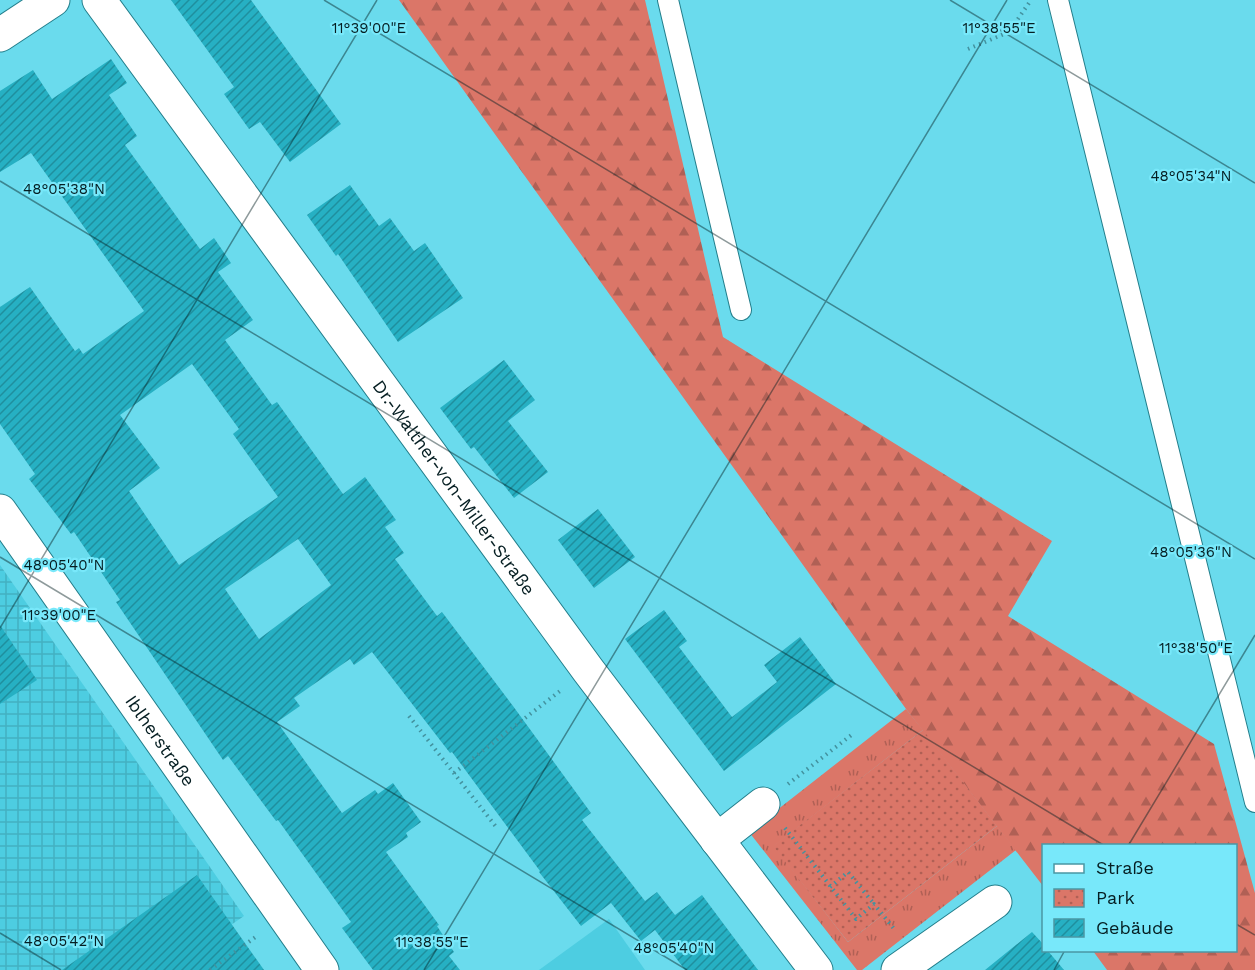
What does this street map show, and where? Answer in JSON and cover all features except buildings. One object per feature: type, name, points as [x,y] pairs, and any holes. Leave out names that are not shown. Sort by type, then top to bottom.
[{"type":"street","points":[[0,35],[53,0]]},
{"type":"street","name":"Dr.-Walther-von-Miller-Straße","points":[[99,0],[588,670],[816,970]]},
{"type":"street","name":"Iblherstraße","points":[[0,511],[322,970]]},
{"type":"street","points":[[717,840],[763,804]]},
{"type":"street","points":[[907,963],[995,902]]},
{"type":"lane","points":[[668,0],[741,310]]},
{"type":"lane","points":[[1058,0],[1255,802]]},
{"type":"path","points":[[968,49],[1009,33],[1031,0]]},
{"type":"path","points":[[454,773],[588,670]]},
{"type":"path","points":[[409,716],[497,828]]},
{"type":"path","points":[[854,734],[763,804],[856,919],[874,904]]},
{"type":"path","points":[[830,887],[848,872],[874,904],[907,963]]},
{"type":"path","points":[[210,970],[285,917]]},
{"type":"shaded area","points":[[0,565],[244,916],[166,970],[0,970]]},
{"type":"shaded area","points":[[609,919],[645,970],[539,970]]},
{"type":"green space","points":[[399,0],[645,0],[723,337],[1052,541],[1008,616],[1214,744],[1255,893],[1255,970],[1107,970],[1094,952],[1237,952],[1237,844],[1042,844],[1042,885],[906,709]]},
{"type":"green space","points":[[906,709],[923,730],[774,846],[848,942],[997,826],[1016,850],[862,970],[857,970],[749,832]]},
{"type":"green space","points":[[923,730],[997,826],[848,942],[773,846]]}]
